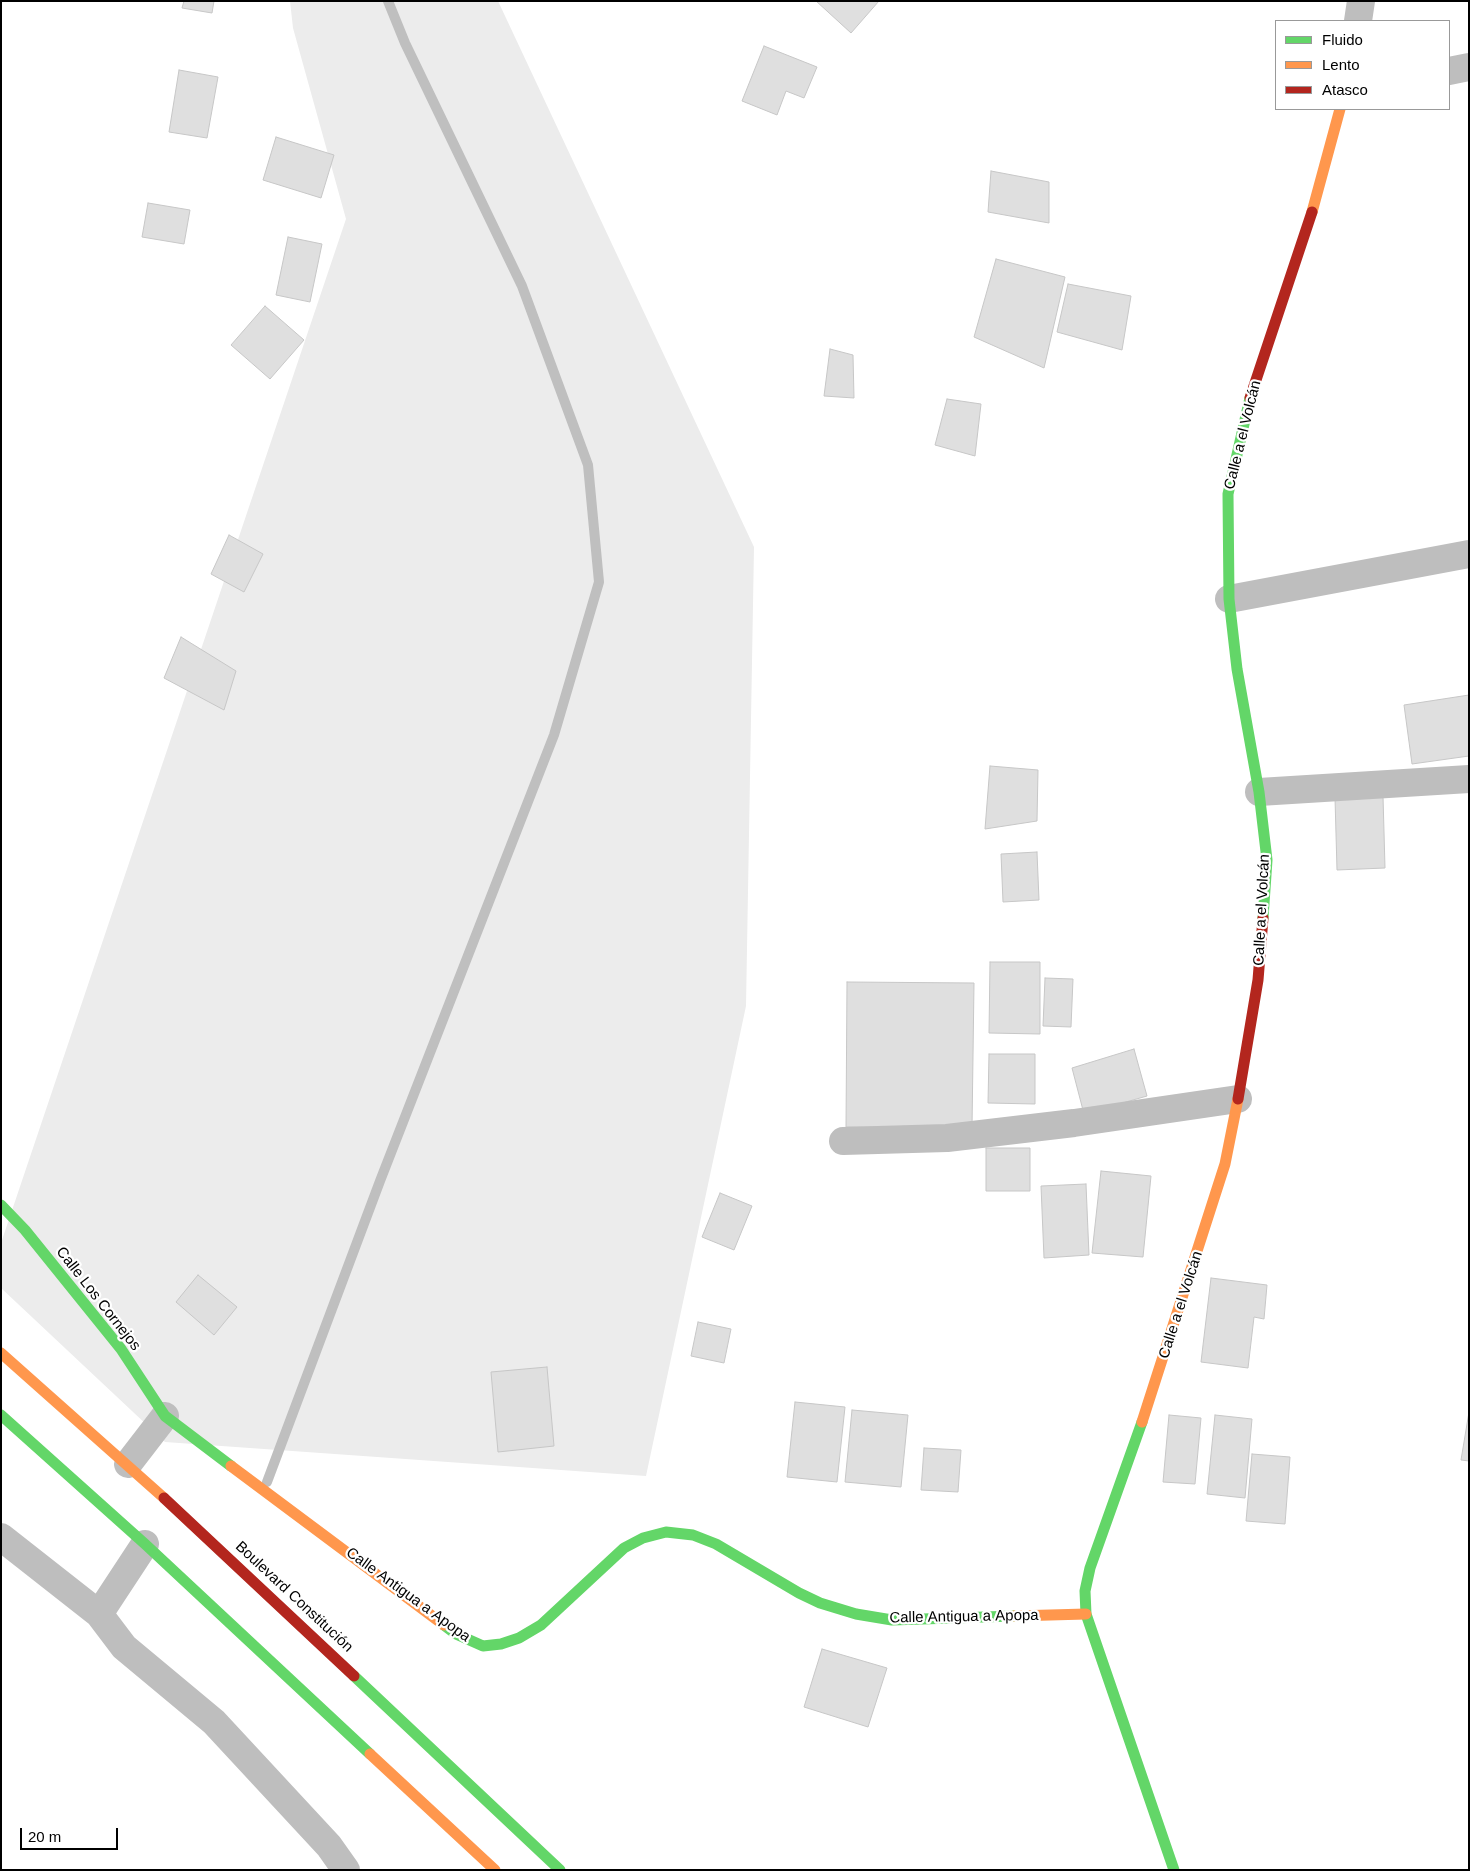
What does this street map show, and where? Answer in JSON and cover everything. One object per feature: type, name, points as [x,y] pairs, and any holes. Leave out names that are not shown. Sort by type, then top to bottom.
[{"type":"main road","name":"Calle a el Volcán","points":[[1086,1614],[1085,1591],[1090,1568],[1148,1406],[1219,1182],[1238,1099],[1258,980],[1267,860],[1259,792],[1237,670],[1229,599],[1230,479],[1247,408],[1306,233],[1340,110]]},
{"type":"main road","name":"Calle Los Cornejos","points":[[1,1205],[25,1230],[121,1349],[165,1416]]},
{"type":"main road","name":"Boulevard Constitución","points":[[1,1353],[128,1464],[560,1870]]},
{"type":"main road","points":[[1,1415],[145,1544],[495,1870]]},
{"type":"main road","name":"Calle Antigua a Apopa","points":[[165,1416],[456,1634],[483,1646],[519,1638],[541,1625],[624,1548],[643,1538],[666,1532],[693,1535],[716,1544],[799,1593],[820,1603],[856,1614],[892,1620],[1086,1614]]},
{"type":"main road","points":[[1086,1614],[1174,1870]]},
{"type":"street","points":[[1358,20],[1361,1]]},
{"type":"street","points":[[1450,71],[1469,67]]},
{"type":"street","points":[[1229,599],[1469,554]]},
{"type":"street","points":[[1259,792],[1469,779]]},
{"type":"street","points":[[842,1141],[947,1138],[1074,1123],[1238,1099]]},
{"type":"street","points":[[128,1464],[165,1416]]},
{"type":"street","points":[[1,1537],[99,1614],[124,1647],[214,1722],[329,1846],[346,1870]]},
{"type":"street","points":[[99,1614],[145,1544]]},
{"type":"shaded area","points":[[290,1],[498,1],[754,547],[746,1006],[646,1476],[165,1442],[1,1288],[1,1243],[346,219],[293,28]]},
{"type":"building","points":[[184,1],[214,1],[212,13],[182,8]]},
{"type":"building","points":[[816,1],[879,1],[851,33]]},
{"type":"building","points":[[764,46],[817,67],[804,98],[786,91],[777,115],[742,101]]},
{"type":"building","points":[[179,70],[218,77],[207,138],[169,132]]},
{"type":"building","points":[[276,137],[334,155],[321,198],[263,180]]},
{"type":"building","points":[[991,171],[1049,182],[1049,223],[988,212]]},
{"type":"building","points":[[148,203],[190,210],[184,244],[142,237]]},
{"type":"building","points":[[288,237],[322,244],[310,302],[276,295]]},
{"type":"building","points":[[996,259],[1065,277],[1044,368],[974,337]]},
{"type":"building","points":[[1068,284],[1131,296],[1122,350],[1057,332]]},
{"type":"building","points":[[265,306],[304,340],[270,379],[231,345]]},
{"type":"building","points":[[830,349],[853,355],[854,398],[824,396]]},
{"type":"building","points":[[947,399],[981,404],[975,456],[935,445]]},
{"type":"building","points":[[229,535],[263,554],[244,592],[211,574]]},
{"type":"building","points":[[181,637],[236,671],[224,710],[164,678]]},
{"type":"building","points":[[1469,695],[1469,756],[1412,764],[1404,705]]},
{"type":"building","points":[[990,766],[1038,770],[1037,821],[985,829]]},
{"type":"building","points":[[1383,796],[1385,868],[1337,870],[1335,798]]},
{"type":"building","points":[[1037,852],[1039,900],[1003,902],[1001,854]]},
{"type":"building","points":[[990,962],[1040,962],[1040,1034],[989,1033]]},
{"type":"building","points":[[1045,978],[1073,979],[1071,1027],[1043,1026]]},
{"type":"building","points":[[847,982],[974,983],[972,1128],[846,1127]]},
{"type":"building","points":[[1134,1049],[1147,1096],[1084,1114],[1072,1068]]},
{"type":"building","points":[[989,1054],[1035,1054],[1035,1104],[988,1103]]},
{"type":"building","points":[[986,1148],[1030,1148],[1030,1191],[986,1191]]},
{"type":"building","points":[[1101,1171],[1151,1176],[1143,1257],[1092,1253]]},
{"type":"building","points":[[1086,1184],[1089,1255],[1044,1258],[1041,1186]]},
{"type":"building","points":[[720,1193],[752,1206],[734,1250],[702,1237]]},
{"type":"building","points":[[198,1275],[237,1307],[214,1335],[176,1302]]},
{"type":"building","points":[[1211,1278],[1267,1285],[1264,1319],[1254,1317],[1248,1368],[1201,1362]]},
{"type":"building","points":[[698,1322],[731,1329],[724,1363],[691,1356]]},
{"type":"building","points":[[547,1367],[554,1446],[498,1452],[491,1372]]},
{"type":"building","points":[[795,1402],[845,1407],[837,1482],[787,1477]]},
{"type":"building","points":[[852,1410],[908,1415],[901,1487],[845,1482]]},
{"type":"building","points":[[1469,1412],[1469,1461],[1461,1460]]},
{"type":"building","points":[[1169,1415],[1201,1418],[1195,1484],[1163,1482]]},
{"type":"building","points":[[1215,1415],[1252,1419],[1245,1498],[1207,1494]]},
{"type":"building","points":[[924,1448],[961,1450],[958,1492],[921,1490]]},
{"type":"building","points":[[1252,1454],[1290,1457],[1285,1524],[1246,1521]]},
{"type":"building","points":[[822,1649],[887,1668],[868,1727],[804,1707]]},
{"type":"waterway","points":[[267,1482],[380,1181],[554,735],[599,582],[588,465],[522,286],[405,43],[388,1]]},
{"type":"traffic: fast","points":[[1250,398],[1228,494],[1229,599],[1237,669],[1259,792],[1267,860],[1263,918]]},
{"type":"traffic: fast","points":[[1,1205],[25,1230],[121,1349],[165,1416],[231,1466]]},
{"type":"traffic: fast","points":[[1,1415],[145,1544],[370,1754]]},
{"type":"traffic: fast","points":[[1142,1422],[1090,1568],[1085,1591],[1086,1614],[1174,1870]]},
{"type":"traffic: fast","points":[[444,1625],[456,1634],[483,1646],[501,1644],[519,1638],[541,1625],[624,1548],[643,1538],[666,1532],[693,1535],[716,1544],[799,1593],[820,1603],[856,1614],[892,1620],[1014,1616]]},
{"type":"traffic: fast","points":[[354,1676],[560,1870]]},
{"type":"traffic: slow","points":[[1312,212],[1340,110]]},
{"type":"traffic: slow","points":[[1142,1422],[1225,1164],[1238,1099]]},
{"type":"traffic: slow","points":[[1,1353],[164,1498]]},
{"type":"traffic: slow","points":[[231,1466],[444,1625]]},
{"type":"traffic: slow","points":[[1014,1616],[1086,1614]]},
{"type":"traffic: slow","points":[[370,1754],[495,1870]]},
{"type":"traffic: jam","points":[[1250,398],[1312,212]]},
{"type":"traffic: jam","points":[[1238,1099],[1258,980],[1263,918]]},
{"type":"traffic: jam","points":[[164,1498],[354,1676]]}]
